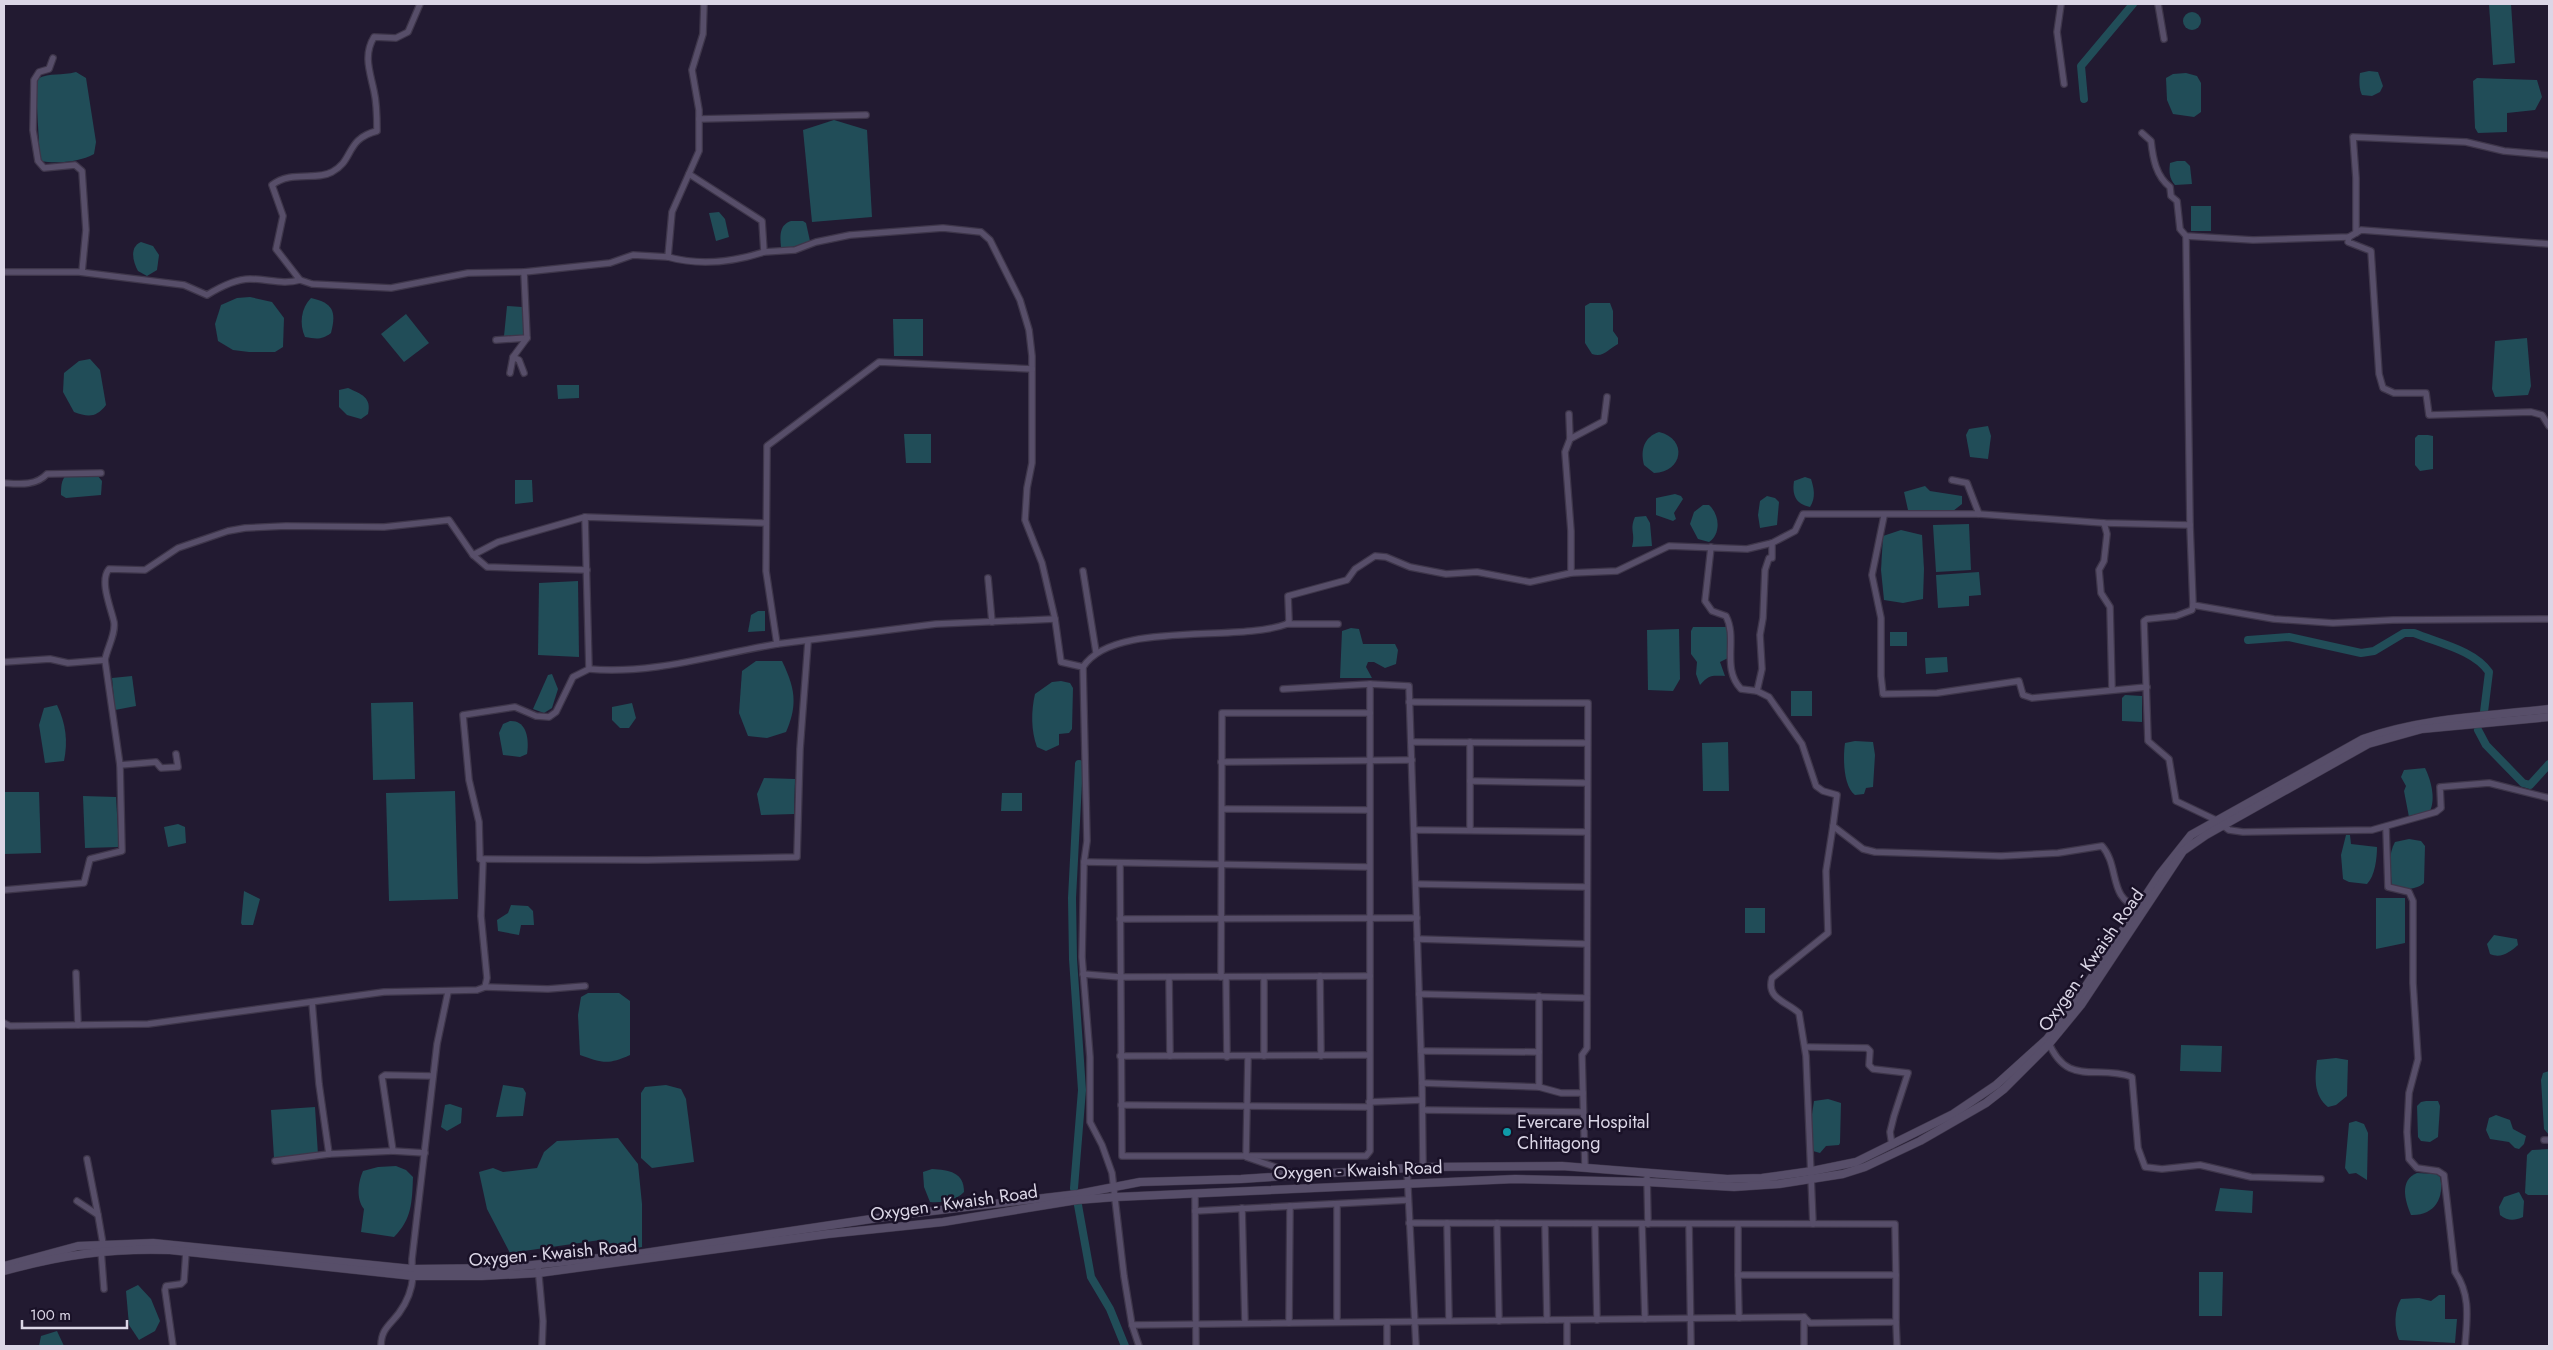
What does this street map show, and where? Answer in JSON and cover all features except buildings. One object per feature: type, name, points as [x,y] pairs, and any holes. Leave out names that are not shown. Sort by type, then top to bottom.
[{"type":"main road","name":"Oxygen - Kwaish Road","points":[[538,1270],[898,1215],[1079,1195],[1140,1182],[1423,1167],[1585,1167],[1727,1178],[1762,1178],[1812,1175],[1865,1167],[1964,1117],[2004,1089],[2081,1005],[2183,852],[2219,823],[2363,739],[2386,731],[2414,725],[2549,709]]},
{"type":"main road","name":"Oxygen - Kwaish Road","points":[[4,1271],[102,1247],[186,1252],[413,1272],[538,1270],[828,1234],[942,1222],[1077,1200],[1116,1197],[1408,1182],[1515,1179],[1647,1182],[1734,1187],[1779,1184],[1856,1162],[1892,1146],[1953,1114],[1996,1085],[2048,1042],[2139,907],[2191,835],[2219,823],[2368,744],[2422,730],[2549,717]]},
{"type":"main road","name":"Oxygen - Kwaish Road","points":[[4,1266],[64,1249],[153,1243],[194,1246],[413,1272]]},
{"type":"street","points":[[420,4],[408,32],[396,38],[374,37],[370,45],[368,62],[374,92],[377,131],[360,137],[341,165],[331,173],[280,178],[272,185],[283,216],[276,250],[300,280],[312,284],[391,288],[468,273],[524,272],[610,263],[634,255],[668,257],[683,261],[712,262],[744,258],[764,252],[795,250],[816,242],[858,234],[943,228],[980,232],[990,240],[1020,300],[1029,330],[1032,370],[1032,463],[1027,488],[1025,520],[1042,563],[1055,618],[1061,662],[1082,667]]},
{"type":"street","points":[[668,257],[672,212],[699,151],[699,119],[692,70],[702,34],[704,4]]},
{"type":"street","points":[[2062,4],[2059,11],[2058,32],[2064,84]]},
{"type":"street","points":[[2158,4],[2164,39]]},
{"type":"street","points":[[53,58],[49,69],[39,72],[34,80],[33,130],[36,154],[38,162],[44,168],[75,165],[82,171],[86,230],[82,272]]},
{"type":"street","points":[[699,119],[866,115]]},
{"type":"street","points":[[2142,133],[2151,141],[2152,155],[2160,179],[2170,188],[2171,196],[2177,201],[2180,229],[2186,236],[2193,605],[2192,610],[2176,616],[2147,619],[2144,621],[2148,741],[2169,759],[2176,801],[2229,830],[2243,832],[2372,830],[2386,828],[2436,812],[2441,808],[2440,787],[2489,782],[2548,797]]},
{"type":"street","points":[[2356,233],[2353,137],[2466,142],[2504,151],[2549,155]]},
{"type":"street","points":[[689,174],[762,221],[764,252]]},
{"type":"street","points":[[2186,236],[2253,240],[2348,237],[2361,230],[2549,244]]},
{"type":"street","points":[[2348,237],[2348,242],[2371,251],[2379,374],[2383,388],[2394,393],[2426,393],[2429,415],[2531,412],[2542,415],[2549,426]]},
{"type":"street","points":[[4,272],[82,272],[184,285],[207,295],[224,285],[249,279],[286,284],[300,280]]},
{"type":"street","points":[[510,373],[513,357],[527,338],[524,272]]},
{"type":"street","points":[[496,340],[527,338]]},
{"type":"street","points":[[513,357],[519,360],[524,373]]},
{"type":"street","points":[[777,644],[766,571],[767,446],[879,362],[1032,370]]},
{"type":"street","points":[[1570,439],[1604,422],[1607,397]]},
{"type":"street","points":[[1569,414],[1570,439],[1565,452],[1571,532],[1571,573]]},
{"type":"street","points":[[4,483],[32,482],[41,480],[47,474],[102,472]]},
{"type":"street","points":[[1952,480],[1967,483],[1979,514]]},
{"type":"street","points":[[1287,624],[1289,621],[1288,596],[1347,580],[1355,569],[1374,556],[1386,557],[1410,567],[1446,574],[1476,572],[1530,582],[1571,573],[1617,571],[1669,546],[1747,548],[1772,543],[1795,531],[1803,514],[1884,516],[1979,514],[2104,523],[2190,525]]},
{"type":"street","points":[[1884,516],[1872,575],[1881,618],[1881,676],[1883,694],[1937,693],[2019,680],[2023,695],[2032,698],[2146,687]]},
{"type":"street","points":[[473,555],[498,542],[585,517],[766,523]]},
{"type":"street","points":[[585,517],[589,669]]},
{"type":"street","points":[[4,890],[84,883],[90,858],[122,851],[120,765],[105,660],[107,646],[114,634],[115,624],[106,578],[109,568],[145,570],[178,548],[228,531],[286,526],[384,527],[449,520],[473,555],[487,567],[587,570]]},
{"type":"street","points":[[2104,523],[2107,534],[2104,561],[2099,570],[2101,593],[2110,607],[2112,689]]},
{"type":"street","points":[[1758,691],[1762,669],[1760,635],[1763,618],[1765,570],[1769,558],[1772,558],[1772,543]]},
{"type":"street","points":[[1711,547],[1705,601],[1712,610],[1726,616],[1730,624],[1730,664],[1739,688],[1758,691],[1769,697],[1802,744],[1816,786],[1822,791],[1837,795],[1838,799],[1826,871],[1828,933],[1772,978],[1770,984],[1774,996],[1799,1013],[1805,1047],[1814,1224]]},
{"type":"street","points":[[1084,571],[1096,652]]},
{"type":"street","points":[[988,578],[992,622]]},
{"type":"street","points":[[2193,605],[2274,620],[2333,623],[2393,620],[2549,619]]},
{"type":"street","points":[[485,987],[487,978],[481,916],[483,861],[480,859],[479,822],[469,780],[464,715],[515,706],[536,716],[549,717],[556,712],[573,678],[589,669],[613,671],[642,669],[777,644],[808,642],[936,624],[1055,618]]},
{"type":"street","points":[[1139,1346],[1132,1325],[1124,1276],[1115,1188],[1102,1145],[1090,1122],[1090,1057],[1083,974],[1084,862],[1087,841],[1087,804],[1082,667],[1088,658],[1096,652],[1117,644],[1142,638],[1256,629],[1287,624],[1338,624]]},
{"type":"street","points":[[480,859],[647,860],[797,857],[800,759],[808,642]]},
{"type":"street","points":[[4,662],[50,659],[68,663],[105,660]]},
{"type":"street","points":[[1120,863],[1122,1156],[1366,1156],[1370,1151],[1370,684]]},
{"type":"street","points":[[1283,690],[1370,684],[1408,686],[1418,940],[1423,1167]]},
{"type":"street","points":[[1409,702],[1588,704],[1587,998],[1586,1048],[1582,1055],[1585,1167]]},
{"type":"street","points":[[1227,1057],[1222,920],[1222,712],[1370,713]]},
{"type":"street","points":[[1411,742],[1588,743]]},
{"type":"street","points":[[1470,742],[1470,830]]},
{"type":"street","points":[[120,765],[156,762],[161,768],[178,768],[176,754]]},
{"type":"street","points":[[1221,762],[1412,760]]},
{"type":"street","points":[[1470,782],[1587,783]]},
{"type":"street","points":[[1222,809],[1369,810]]},
{"type":"street","points":[[1833,826],[1863,849],[1875,852],[2001,856],[2102,846],[2121,898],[2128,904],[2139,907]]},
{"type":"street","points":[[2386,828],[2388,887],[2409,892],[2412,901],[2413,984],[2418,1059],[2409,1093],[2407,1132],[2409,1159],[2417,1168],[2438,1171],[2444,1175],[2455,1272],[2463,1283],[2467,1297],[2465,1346]]},
{"type":"street","points":[[1414,830],[1587,832]]},
{"type":"street","points":[[1084,862],[1369,867]]},
{"type":"street","points":[[1416,884],[1587,887]]},
{"type":"street","points":[[1120,919],[1417,918]]},
{"type":"street","points":[[1418,940],[1587,944]]},
{"type":"street","points":[[76,974],[78,1025]]},
{"type":"street","points":[[1083,974],[1120,977],[1370,976]]},
{"type":"street","points":[[1320,976],[1322,1056]]},
{"type":"street","points":[[1169,977],[1170,1056]]},
{"type":"street","points":[[1264,977],[1264,1056]]},
{"type":"street","points":[[4,1023],[10,1026],[148,1024],[384,992],[448,992],[477,990],[485,987],[542,989],[585,986]]},
{"type":"street","points":[[381,1346],[381,1337],[385,1327],[404,1305],[413,1272],[412,1259],[433,1076],[440,1027],[448,992]]},
{"type":"street","points":[[1419,994],[1587,998]]},
{"type":"street","points":[[1539,996],[1539,1087]]},
{"type":"street","points":[[312,1002],[319,1084],[329,1154]]},
{"type":"street","points":[[2048,1042],[2052,1055],[2063,1065],[2076,1070],[2132,1077],[2138,1148],[2145,1167],[2162,1169],[2200,1165],[2250,1177],[2321,1179]]},
{"type":"street","points":[[1805,1047],[1867,1048],[1870,1051],[1869,1065],[1873,1069],[1908,1073],[1890,1132],[1892,1146]]},
{"type":"street","points":[[1421,1051],[1539,1052]]},
{"type":"street","points":[[1120,1056],[1248,1057],[1370,1055]]},
{"type":"street","points":[[1246,1157],[1248,1057]]},
{"type":"street","points":[[393,1151],[382,1077],[385,1074],[433,1076]]},
{"type":"street","points":[[1422,1083],[1539,1087],[1561,1094],[1583,1093]]},
{"type":"street","points":[[1121,1105],[1246,1107],[1369,1104],[1422,1100]]},
{"type":"street","points":[[1423,1110],[1581,1112]]},
{"type":"street","points":[[275,1161],[329,1154],[393,1151],[425,1153]]},
{"type":"street","points":[[1246,1157],[1298,1175]]},
{"type":"street","points":[[88,1159],[102,1247],[104,1289]]},
{"type":"street","points":[[1407,1169],[1416,1346]]},
{"type":"street","points":[[1645,1319],[1647,1171]]},
{"type":"street","points":[[1195,1193],[1196,1346]]},
{"type":"street","points":[[1195,1211],[1408,1200]]},
{"type":"street","points":[[77,1201],[98,1215]]},
{"type":"street","points":[[1336,1322],[1337,1204]]},
{"type":"street","points":[[1289,1323],[1290,1206]]},
{"type":"street","points":[[1242,1208],[1245,1323]]},
{"type":"street","points":[[1409,1223],[1894,1224],[1897,1346]]},
{"type":"street","points":[[1448,1223],[1449,1321]]},
{"type":"street","points":[[1497,1224],[1499,1321]]},
{"type":"street","points":[[1545,1224],[1547,1320]]},
{"type":"street","points":[[1595,1224],[1596,1320]]},
{"type":"street","points":[[1689,1224],[1691,1346]]},
{"type":"street","points":[[1738,1224],[1739,1318]]},
{"type":"street","points":[[173,1346],[164,1290],[166,1286],[181,1284],[184,1281],[186,1252]]},
{"type":"street","points":[[538,1270],[543,1321],[542,1346]]},
{"type":"street","points":[[1738,1274],[1896,1275]]},
{"type":"street","points":[[1132,1325],[1739,1318],[1804,1318],[1810,1323],[1896,1322]]},
{"type":"street","points":[[1804,1318],[1804,1346]]},
{"type":"street","points":[[1567,1320],[1567,1346]]},
{"type":"street","points":[[1387,1322],[1387,1346]]},
{"type":"shaded area","points":[[2489,4],[2511,4],[2515,63],[2493,65]]},
{"type":"shaded area","points":[[2188,12],[2196,12],[2201,17],[2199,28],[2188,30],[2183,25],[2183,17]]},
{"type":"shaded area","points":[[76,72],[86,78],[96,142],[94,154],[68,162],[40,161],[37,79]]},
{"type":"shaded area","points":[[2378,72],[2383,86],[2380,92],[2372,96],[2362,95],[2359,81],[2360,73]]},
{"type":"shaded area","points":[[2186,73],[2197,76],[2201,83],[2201,112],[2194,117],[2173,114],[2167,100],[2166,78],[2173,74]]},
{"type":"shaded area","points":[[2477,78],[2537,80],[2542,97],[2535,110],[2507,113],[2507,132],[2478,133],[2475,128],[2473,81]]},
{"type":"shaded area","points":[[834,120],[867,130],[872,217],[812,222],[803,130]]},
{"type":"shaded area","points":[[2185,161],[2190,166],[2192,184],[2175,185],[2173,182],[2170,175],[2170,163]]},
{"type":"shaded area","points":[[2191,206],[2211,206],[2211,231],[2191,231]]},
{"type":"shaded area","points":[[719,212],[725,219],[729,237],[716,241],[709,213]]},
{"type":"shaded area","points":[[791,221],[803,221],[806,223],[810,241],[787,249],[781,247],[782,228]]},
{"type":"shaded area","points":[[141,242],[153,246],[159,255],[157,270],[147,276],[138,271],[133,255],[135,247]]},
{"type":"shaded area","points":[[250,297],[272,302],[284,318],[283,347],[275,352],[233,350],[218,341],[215,324],[221,305],[237,298]]},
{"type":"shaded area","points":[[311,298],[324,302],[333,313],[331,333],[322,338],[305,337],[303,332],[303,311]]},
{"type":"shaded area","points":[[1590,303],[1610,303],[1613,311],[1613,331],[1618,338],[1618,344],[1600,355],[1592,354],[1585,343],[1585,306]]},
{"type":"shaded area","points":[[507,306],[522,307],[524,335],[504,336]]},
{"type":"shaded area","points":[[406,314],[429,343],[404,362],[381,334]]},
{"type":"shaded area","points":[[893,319],[923,319],[923,356],[894,356]]},
{"type":"shaded area","points":[[2527,338],[2531,386],[2528,395],[2495,397],[2492,389],[2495,341]]},
{"type":"shaded area","points":[[90,359],[100,370],[106,405],[95,414],[84,415],[74,412],[63,392],[64,373],[79,361]]},
{"type":"shaded area","points":[[557,385],[579,385],[579,398],[558,399]]},
{"type":"shaded area","points":[[348,388],[361,394],[367,400],[368,414],[361,419],[347,415],[339,407],[339,390]]},
{"type":"shaded area","points":[[1988,426],[1991,436],[1988,459],[1970,457],[1966,435],[1969,429]]},
{"type":"shaded area","points":[[1659,432],[1675,441],[1678,455],[1671,467],[1654,473],[1644,465],[1643,449],[1650,437]]},
{"type":"shaded area","points":[[904,434],[931,434],[931,463],[906,463]]},
{"type":"shaded area","points":[[2418,435],[2433,436],[2433,469],[2420,471],[2415,465],[2415,438]]},
{"type":"shaded area","points":[[66,475],[97,475],[102,481],[101,495],[66,498],[61,495],[61,487]]},
{"type":"shaded area","points":[[1805,477],[1811,479],[1814,489],[1814,497],[1810,507],[1798,501],[1794,494],[1794,481]]},
{"type":"shaded area","points":[[515,480],[532,480],[533,502],[515,504]]},
{"type":"shaded area","points":[[1925,486],[1930,491],[1962,496],[1962,504],[1953,511],[1912,513],[1908,510],[1904,492]]},
{"type":"shaded area","points":[[1675,494],[1683,499],[1674,513],[1676,519],[1673,521],[1656,515],[1656,498]]},
{"type":"shaded area","points":[[1767,496],[1775,498],[1779,502],[1777,525],[1760,528],[1758,515],[1760,501]]},
{"type":"shaded area","points":[[1703,505],[1709,505],[1713,509],[1718,524],[1716,534],[1709,542],[1698,539],[1690,524],[1694,512]]},
{"type":"shaded area","points":[[1646,516],[1650,523],[1652,546],[1632,547],[1635,517]]},
{"type":"shaded area","points":[[1969,524],[1971,570],[1936,572],[1933,525]]},
{"type":"shaded area","points":[[1901,530],[1922,535],[1924,569],[1923,599],[1903,603],[1884,600],[1881,570],[1883,536]]},
{"type":"shaded area","points":[[1979,572],[1981,595],[1969,596],[1969,606],[1938,608],[1936,575]]},
{"type":"shaded area","points":[[578,581],[579,657],[538,655],[539,583]]},
{"type":"shaded area","points":[[758,611],[765,611],[765,631],[748,632],[751,615]]},
{"type":"shaded area","points":[[1693,627],[1728,627],[1728,658],[1720,662],[1725,676],[1711,676],[1700,685],[1696,674],[1697,662],[1691,654],[1691,631]]},
{"type":"shaded area","points":[[1351,628],[1359,629],[1363,644],[1395,644],[1398,650],[1396,664],[1385,668],[1374,662],[1368,662],[1366,667],[1372,678],[1340,678],[1342,631]]},
{"type":"shaded area","points":[[1679,629],[1680,679],[1673,691],[1648,690],[1647,630]]},
{"type":"shaded area","points":[[1890,632],[1907,632],[1907,646],[1890,646]]},
{"type":"shaded area","points":[[1947,657],[1948,672],[1926,674],[1925,658]]},
{"type":"shaded area","points":[[756,661],[782,661],[792,688],[792,713],[786,732],[767,738],[748,736],[739,713],[742,671]]},
{"type":"shaded area","points":[[552,674],[558,689],[552,708],[544,713],[533,709],[548,675]]},
{"type":"shaded area","points":[[132,676],[136,706],[115,710],[112,678]]},
{"type":"shaded area","points":[[1052,682],[1070,683],[1073,688],[1072,729],[1069,733],[1059,734],[1059,745],[1046,751],[1037,747],[1034,734],[1032,714],[1035,694]]},
{"type":"shaded area","points":[[1791,691],[1812,691],[1812,716],[1791,716]]},
{"type":"shaded area","points":[[2125,695],[2142,696],[2142,722],[2122,721],[2122,698]]},
{"type":"shaded area","points":[[413,702],[415,779],[373,780],[371,703]]},
{"type":"shaded area","points":[[632,703],[636,718],[629,728],[620,728],[612,720],[612,707]]},
{"type":"shaded area","points":[[57,705],[65,733],[64,761],[45,763],[39,725],[44,708]]},
{"type":"shaded area","points":[[510,721],[521,724],[526,733],[527,754],[520,757],[503,755],[499,733],[503,724]]},
{"type":"shaded area","points":[[1855,741],[1873,742],[1875,755],[1873,787],[1866,788],[1864,794],[1855,795],[1851,791],[1846,778],[1844,756],[1845,743]]},
{"type":"shaded area","points":[[1728,742],[1729,791],[1703,791],[1702,743]]},
{"type":"shaded area","points":[[2425,768],[2432,790],[2432,806],[2430,811],[2416,817],[2409,817],[2404,791],[2406,786],[2401,777],[2404,770]]},
{"type":"shaded area","points":[[764,778],[795,779],[794,814],[761,815],[757,794]]},
{"type":"shaded area","points":[[455,791],[458,899],[389,901],[386,793]]},
{"type":"shaded area","points":[[4,792],[39,792],[41,853],[4,854]]},
{"type":"shaded area","points":[[1002,793],[1022,793],[1022,811],[1001,811]]},
{"type":"shaded area","points":[[83,796],[116,797],[119,847],[85,848]]},
{"type":"shaded area","points":[[178,824],[185,827],[186,843],[168,847],[164,827]]},
{"type":"shaded area","points":[[2346,835],[2350,835],[2351,844],[2377,847],[2374,872],[2367,884],[2349,882],[2343,879],[2341,855]]},
{"type":"shaded area","points":[[2409,839],[2421,841],[2425,846],[2424,883],[2417,887],[2403,889],[2392,884],[2390,857],[2395,842]]},
{"type":"shaded area","points":[[244,891],[260,899],[253,925],[242,925],[241,923]]},
{"type":"shaded area","points":[[2376,898],[2405,898],[2405,943],[2376,949]]},
{"type":"shaded area","points":[[511,905],[528,906],[533,911],[534,925],[521,925],[519,935],[498,931],[497,920],[508,913]]},
{"type":"shaded area","points":[[1745,908],[1765,908],[1765,933],[1745,933]]},
{"type":"shaded area","points":[[2494,935],[2517,939],[2518,945],[2502,955],[2490,954],[2487,944]]},
{"type":"shaded area","points":[[588,993],[619,993],[630,1001],[630,1055],[605,1062],[580,1055],[578,1015],[581,997]]},
{"type":"shaded area","points":[[2181,1045],[2222,1046],[2221,1072],[2180,1071]]},
{"type":"shaded area","points":[[2336,1058],[2348,1060],[2347,1096],[2336,1105],[2328,1107],[2317,1091],[2317,1060]]},
{"type":"shaded area","points":[[2549,1071],[2549,1135],[2544,1129],[2541,1080],[2543,1073]]},
{"type":"shaded area","points":[[503,1085],[523,1088],[526,1093],[523,1116],[496,1117]]},
{"type":"shaded area","points":[[666,1085],[681,1089],[686,1099],[694,1162],[652,1168],[641,1158],[641,1093],[645,1087]]},
{"type":"shaded area","points":[[1828,1099],[1841,1103],[1840,1143],[1839,1145],[1826,1146],[1820,1153],[1813,1151],[1811,1121],[1814,1101]]},
{"type":"shaded area","points":[[2438,1101],[2440,1106],[2438,1137],[2430,1142],[2421,1141],[2418,1137],[2417,1106],[2421,1102]]},
{"type":"shaded area","points":[[450,1104],[462,1108],[461,1123],[447,1131],[441,1127],[445,1105]]},
{"type":"shaded area","points":[[315,1107],[318,1155],[274,1158],[271,1110]]},
{"type":"shaded area","points":[[2496,1115],[2510,1120],[2513,1129],[2526,1136],[2524,1144],[2519,1149],[2509,1142],[2490,1139],[2486,1130],[2489,1118]]},
{"type":"shaded area","points":[[2356,1121],[2364,1124],[2368,1133],[2367,1180],[2356,1173],[2349,1174],[2345,1168],[2349,1123]]},
{"type":"shaded area","points":[[618,1138],[638,1164],[642,1204],[642,1247],[603,1254],[600,1240],[510,1253],[487,1209],[479,1172],[493,1168],[503,1172],[537,1168],[544,1152],[557,1141]]},
{"type":"shaded area","points":[[2549,1149],[2549,1195],[2528,1195],[2525,1193],[2527,1155],[2532,1150]]},
{"type":"shaded area","points":[[396,1166],[406,1170],[413,1177],[408,1217],[394,1237],[361,1232],[364,1209],[361,1205],[359,1190],[363,1171],[378,1167]]},
{"type":"shaded area","points":[[932,1169],[954,1173],[961,1180],[964,1192],[957,1198],[948,1201],[930,1202],[924,1187],[923,1172]]},
{"type":"shaded area","points":[[2417,1173],[2436,1174],[2440,1177],[2441,1192],[2439,1199],[2432,1209],[2419,1215],[2411,1215],[2405,1191],[2411,1176]]},
{"type":"shaded area","points":[[2220,1188],[2253,1191],[2252,1213],[2215,1211]]},
{"type":"shaded area","points":[[2519,1192],[2524,1201],[2523,1217],[2511,1220],[2500,1215],[2499,1207],[2504,1197]]},
{"type":"shaded area","points":[[2199,1272],[2223,1272],[2222,1316],[2199,1316]]},
{"type":"shaded area","points":[[138,1285],[151,1299],[160,1321],[155,1331],[139,1340],[129,1325],[126,1291]]},
{"type":"shaded area","points":[[2439,1295],[2445,1295],[2445,1319],[2457,1319],[2455,1343],[2399,1340],[2396,1330],[2396,1319],[2397,1308],[2401,1299],[2419,1298],[2431,1301]]},
{"type":"shaded area","points":[[57,1331],[64,1346],[39,1346],[41,1336]]},
{"type":"waterway","points":[[2084,99],[2081,66],[2133,4]]},
{"type":"waterway","points":[[2248,640],[2289,637],[2361,653],[2374,651],[2404,633],[2414,633],[2465,653],[2482,664],[2489,672],[2484,712]]},
{"type":"waterway","points":[[2478,730],[2486,745],[2523,783],[2530,785],[2549,764]]},
{"type":"waterway","points":[[1074,1188],[1082,1090],[1073,959],[1072,898],[1079,764]]},
{"type":"waterway","points":[[1078,1205],[1091,1277],[1110,1309],[1125,1346]]},
{"type":"place","name":"Evercare Hospital Chittagong","points":[[1507,1132]]}]
